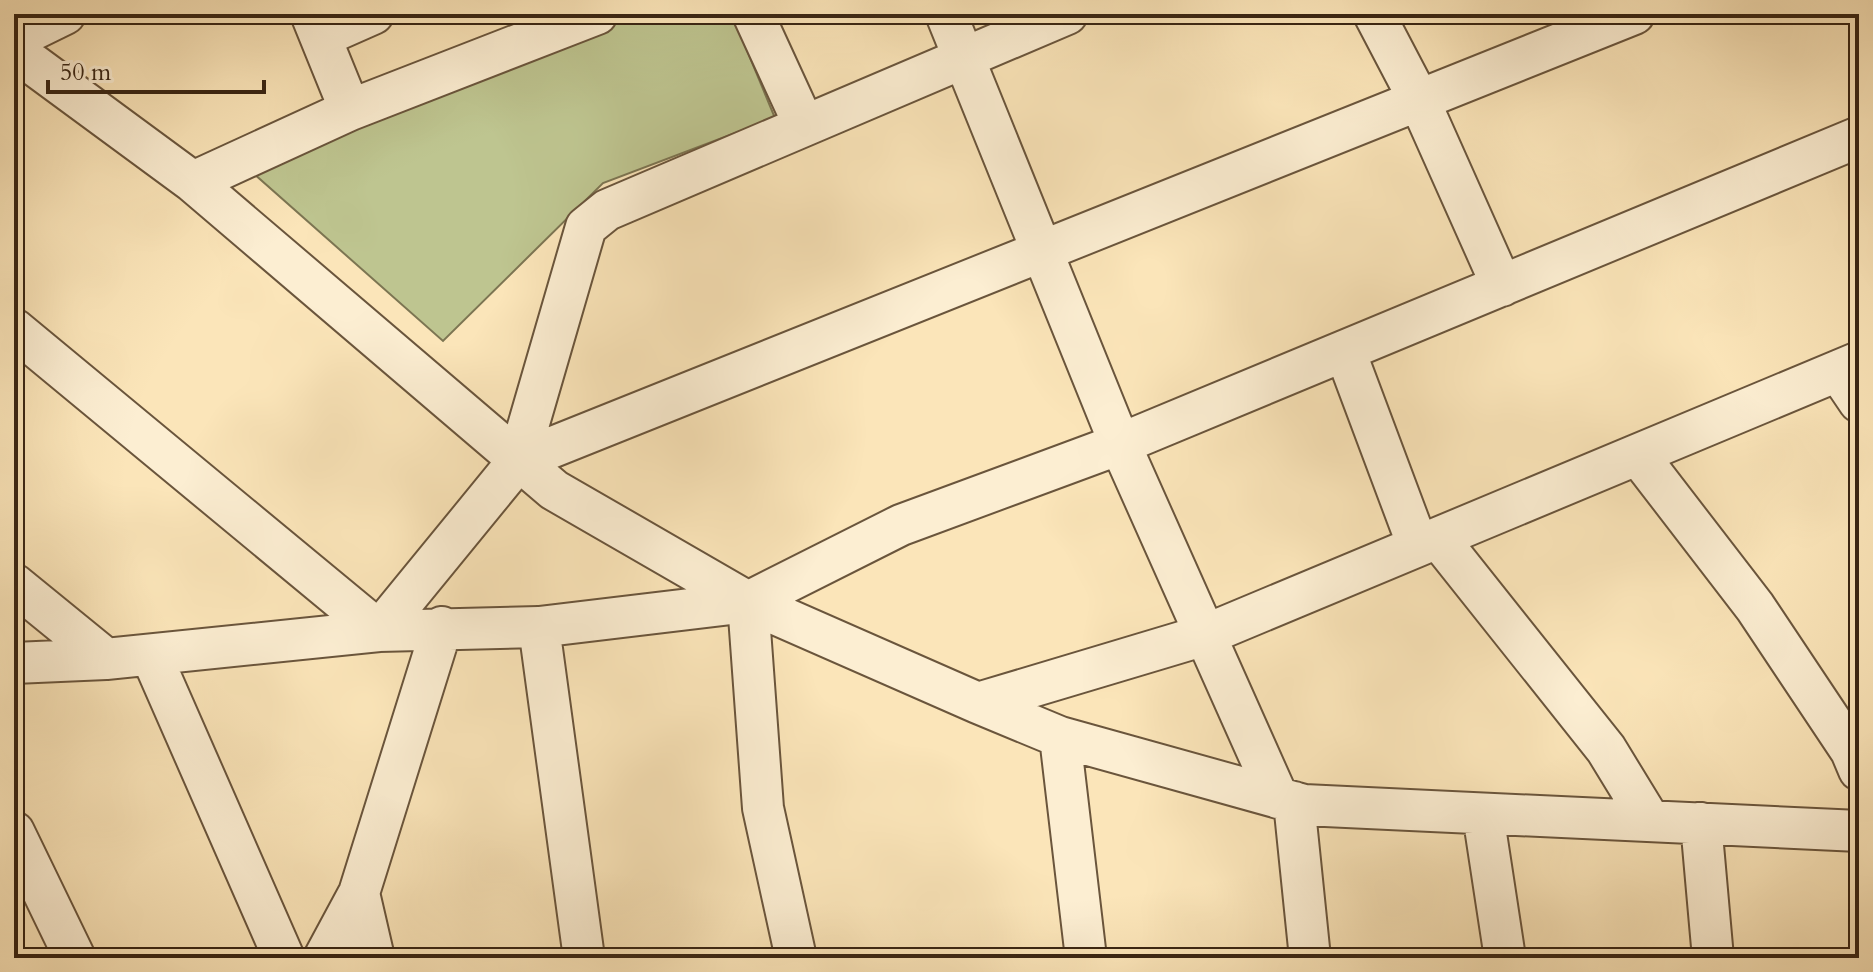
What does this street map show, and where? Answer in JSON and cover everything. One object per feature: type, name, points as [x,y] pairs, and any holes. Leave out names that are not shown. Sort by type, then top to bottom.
[{"type":"street","points":[[14,39],[65,14]]},
{"type":"street","points":[[350,110],[316,25],[373,14]]},
{"type":"street","points":[[193,182],[350,110],[597,14]]},
{"type":"street","points":[[753,14],[804,125]]},
{"type":"street","points":[[946,14],[1120,444],[1205,635],[1286,800],[1310,958]]},
{"type":"street","points":[[379,631],[518,461],[586,227],[607,210],[1067,14]]},
{"type":"street","points":[[1374,14],[1419,100],[1502,286]]},
{"type":"street","points":[[518,461],[1629,15]]},
{"type":"street","points":[[14,56],[34,65],[193,182],[554,490],[748,602],[978,703],[1060,737],[1286,800],[1483,814],[1859,831]]},
{"type":"street","points":[[14,663],[106,659],[379,631],[442,627],[539,627],[748,602],[901,525],[1120,444],[1859,137]]},
{"type":"street","points":[[14,329],[379,631]]},
{"type":"street","points":[[1345,351],[1428,542],[1542,664],[1606,749],[1650,821]]},
{"type":"street","points":[[978,703],[1205,635],[1638,455],[1852,378]]},
{"type":"street","points":[[1638,455],[1755,607],[1851,751],[1859,770]]},
{"type":"street","points":[[14,584],[106,659]]},
{"type":"street","points":[[748,602],[763,808],[796,958]]},
{"type":"street","points":[[324,958],[359,893],[442,627]]},
{"type":"street","points":[[539,627],[584,958]]},
{"type":"street","points":[[151,655],[284,958]]},
{"type":"street","points":[[1060,737],[1086,958]]},
{"type":"street","points":[[1483,814],[1505,958]]},
{"type":"street","points":[[1701,823],[1713,958]]},
{"type":"street","points":[[14,832],[75,958]]},
{"type":"street","points":[[359,893],[374,958]]},
{"type":"green space","points":[[627,14],[732,14],[775,118],[603,183],[443,341],[244,165]]}]
